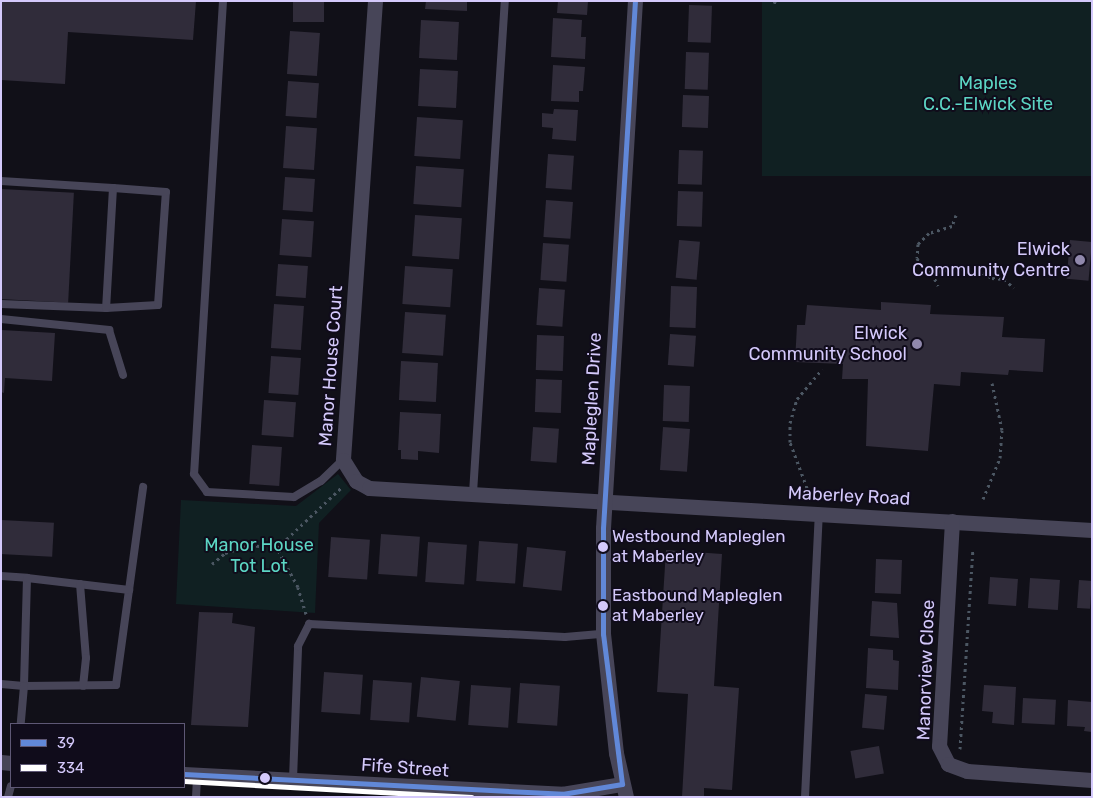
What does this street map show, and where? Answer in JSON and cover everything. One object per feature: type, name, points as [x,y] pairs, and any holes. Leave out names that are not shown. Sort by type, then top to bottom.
[{"type":"street","name":"Manor House Court","points":[[375,1],[343,460],[354,476],[369,488],[604,500]]},
{"type":"street","name":"Mapleglen Drive","points":[[624,790],[603,634],[604,500],[635,1]]},
{"type":"street","name":"Maberley Road","points":[[604,500],[1092,530]]},
{"type":"street","name":"Manorview Close","points":[[952,521],[939,746],[948,764],[958,768]]},
{"type":"street","points":[[958,768],[1092,780]]},
{"type":"street","name":"Fife Street","points":[[190,775],[293,779],[440,793],[562,794],[624,790]]},
{"type":"lane","points":[[223,1],[194,474],[207,492],[294,497],[321,481],[343,460]]},
{"type":"lane","points":[[473,493],[505,1]]},
{"type":"lane","points":[[1,181],[166,192],[158,305],[106,308],[1,304]]},
{"type":"lane","points":[[106,308],[113,188]]},
{"type":"lane","points":[[1,319],[109,330],[123,375]]},
{"type":"lane","points":[[1,684],[24,686],[116,685],[142,487]]},
{"type":"lane","points":[[805,797],[819,513]]},
{"type":"lane","points":[[1,576],[129,590]]},
{"type":"lane","points":[[21,723],[24,686],[26,578]]},
{"type":"lane","points":[[80,584],[86,658],[83,686]]},
{"type":"lane","points":[[293,779],[298,646],[309,624],[565,637],[603,634]]},
{"type":"lane","points":[[190,775],[196,797]]},
{"type":"path","points":[[938,286],[932,273],[919,264],[918,244],[929,232],[952,226],[956,215]]},
{"type":"path","points":[[932,273],[955,268],[977,270],[992,278],[1004,280],[1014,288]]},
{"type":"path","points":[[807,488],[790,442],[790,423],[797,399],[822,369]]},
{"type":"path","points":[[983,499],[1000,458],[1002,430],[992,383]]},
{"type":"path","points":[[212,564],[225,553],[250,545],[277,548],[354,476]]},
{"type":"path","points":[[277,548],[298,587],[309,624]]},
{"type":"path","points":[[958,768],[973,550]]},
{"type":"green space","name":"Maples C.C.-Elwick Site","points":[[762,1],[1092,1],[1092,176],[762,176]]},
{"type":"green space","name":"Manor House Tot Lot","points":[[338,474],[351,490],[319,523],[315,613],[176,604],[181,500],[296,506]]},
{"type":"building","points":[[1,1],[196,1],[193,40],[68,32],[65,84],[1,80]]},
{"type":"building","points":[[293,1],[324,1],[324,22],[293,22]]},
{"type":"building","points":[[426,1],[467,1],[467,11],[425,9]]},
{"type":"building","points":[[558,1],[588,1],[587,15],[557,13]]},
{"type":"building","points":[[689,5],[712,6],[711,43],[688,42]]},
{"type":"building","points":[[553,18],[582,20],[581,37],[586,37],[585,59],[551,57]]},
{"type":"building","points":[[421,20],[459,22],[457,60],[419,58]]},
{"type":"building","points":[[290,31],[320,33],[317,76],[287,74]]},
{"type":"building","points":[[686,52],[709,53],[708,90],[685,89]]},
{"type":"building","points":[[553,65],[585,67],[583,91],[579,91],[579,102],[551,101]]},
{"type":"building","points":[[420,69],[458,71],[456,108],[418,106]]},
{"type":"building","points":[[288,81],[319,83],[316,118],[286,116]]},
{"type":"building","points":[[683,95],[709,96],[708,128],[682,127]]},
{"type":"building","points":[[554,109],[578,110],[576,141],[552,139],[553,128],[542,127],[542,113],[553,114]]},
{"type":"building","points":[[417,117],[463,120],[460,159],[414,156]]},
{"type":"building","points":[[286,126],[317,128],[314,170],[283,168]]},
{"type":"building","points":[[679,150],[703,151],[702,185],[678,184]]},
{"type":"building","points":[[548,154],[574,156],[572,190],[546,188]]},
{"type":"building","points":[[416,166],[464,169],[461,207],[413,204]]},
{"type":"building","points":[[285,177],[315,179],[313,212],[283,210]]},
{"type":"building","points":[[1,189],[74,193],[68,303],[1,299]]},
{"type":"building","points":[[678,191],[703,192],[702,227],[677,226]]},
{"type":"building","points":[[546,200],[573,202],[570,239],[543,237]]},
{"type":"building","points":[[415,215],[462,218],[459,259],[412,256]]},
{"type":"building","points":[[282,219],[314,221],[311,257],[279,255]]},
{"type":"building","points":[[679,240],[700,242],[697,280],[676,278]]},
{"type":"building","name":"Elwick Community Centre","points":[[1070,240],[1092,242],[1089,281],[1067,279]]},
{"type":"building","points":[[543,243],[569,245],[566,282],[540,280]]},
{"type":"building","points":[[278,264],[308,266],[306,298],[276,296]]},
{"type":"building","points":[[405,266],[453,269],[450,307],[402,304]]},
{"type":"building","points":[[671,286],[697,287],[696,328],[670,327]]},
{"type":"building","points":[[539,288],[565,290],[562,327],[536,325]]},
{"type":"building","points":[[881,302],[931,305],[930,314],[1004,317],[1002,337],[1045,339],[1043,372],[1009,370],[1008,375],[961,372],[960,386],[934,384],[928,451],[866,446],[868,379],[842,379],[843,364],[795,362],[797,325],[805,325],[807,305],[881,310]]},
{"type":"building","points":[[274,304],[304,306],[301,350],[271,348]]},
{"type":"building","points":[[405,312],[446,315],[443,356],[402,353]]},
{"type":"building","points":[[1,330],[55,333],[52,381],[5,378],[4,393],[1,392]]},
{"type":"building","points":[[670,334],[696,336],[694,367],[668,365]]},
{"type":"building","points":[[537,335],[564,336],[563,371],[536,370]]},
{"type":"building","points":[[271,356],[301,358],[298,395],[268,393]]},
{"type":"building","points":[[401,361],[438,363],[436,402],[399,400]]},
{"type":"building","points":[[536,379],[562,380],[561,413],[535,412]]},
{"type":"building","points":[[664,385],[690,386],[689,422],[663,421]]},
{"type":"building","points":[[264,400],[296,402],[293,437],[262,435]]},
{"type":"building","points":[[400,412],[441,414],[439,453],[418,451],[418,460],[401,459],[401,450],[398,450]]},
{"type":"building","points":[[533,427],[559,429],[557,463],[531,461]]},
{"type":"building","points":[[663,427],[690,429],[687,472],[660,470]]},
{"type":"building","points":[[252,445],[282,447],[279,486],[249,484]]},
{"type":"building","points":[[1,520],[54,523],[52,557],[1,554]]},
{"type":"building","points":[[381,534],[420,537],[417,577],[378,574]]},
{"type":"building","points":[[331,537],[370,540],[367,580],[328,577]]},
{"type":"building","points":[[479,541],[518,544],[515,584],[476,581]]},
{"type":"building","points":[[428,542],[467,545],[464,585],[425,582]]},
{"type":"building","points":[[527,547],[566,551],[562,591],[523,587]]},
{"type":"building","points":[[666,550],[722,554],[714,686],[739,688],[732,790],[704,788],[704,797],[682,797],[688,694],[657,692]]},
{"type":"building","points":[[876,559],[902,560],[901,594],[875,593]]},
{"type":"building","points":[[990,577],[1018,579],[1016,606],[988,604]]},
{"type":"building","points":[[1030,578],[1060,580],[1058,610],[1028,608]]},
{"type":"building","points":[[1079,580],[1092,581],[1090,609],[1077,608]]},
{"type":"building","points":[[872,601],[897,603],[899,638],[870,636]]},
{"type":"building","points":[[199,612],[233,613],[232,623],[255,627],[248,727],[191,725]]},
{"type":"building","points":[[868,648],[893,650],[893,660],[899,661],[898,690],[866,688]]},
{"type":"building","points":[[324,672],[363,675],[360,715],[321,712]]},
{"type":"building","points":[[421,677],[460,681],[456,721],[417,717]]},
{"type":"building","points":[[373,680],[412,683],[409,723],[370,720]]},
{"type":"building","points":[[520,683],[560,686],[557,726],[517,723]]},
{"type":"building","points":[[471,685],[511,688],[508,728],[468,725]]},
{"type":"building","points":[[984,685],[1016,687],[1014,725],[992,723],[993,712],[982,711]]},
{"type":"building","points":[[865,694],[887,696],[884,730],[862,728]]},
{"type":"building","points":[[1023,698],[1056,700],[1055,725],[1022,723]]},
{"type":"building","points":[[1068,700],[1092,702],[1092,732],[1084,731],[1085,727],[1067,726]]},
{"type":"building","points":[[879,746],[884,774],[855,779],[850,751]]},
{"type":"transit line","name":"39","points":[[622,784],[603,634],[603,528],[635,1]]},
{"type":"transit line","name":"39","points":[[185,774],[562,794],[622,784]]},
{"type":"transit line","name":"334","points":[[185,781],[472,797]]},
{"type":"place","name":"Elwick Community Centre","points":[[1080,260]]},
{"type":"place","name":"Elwick Community School","points":[[917,344]]},
{"type":"place","name":"Westbound Mapleglen at Maberley","points":[[603,547]]},
{"type":"place","name":"Eastbound Mapleglen at Maberley","points":[[603,606]]}]
